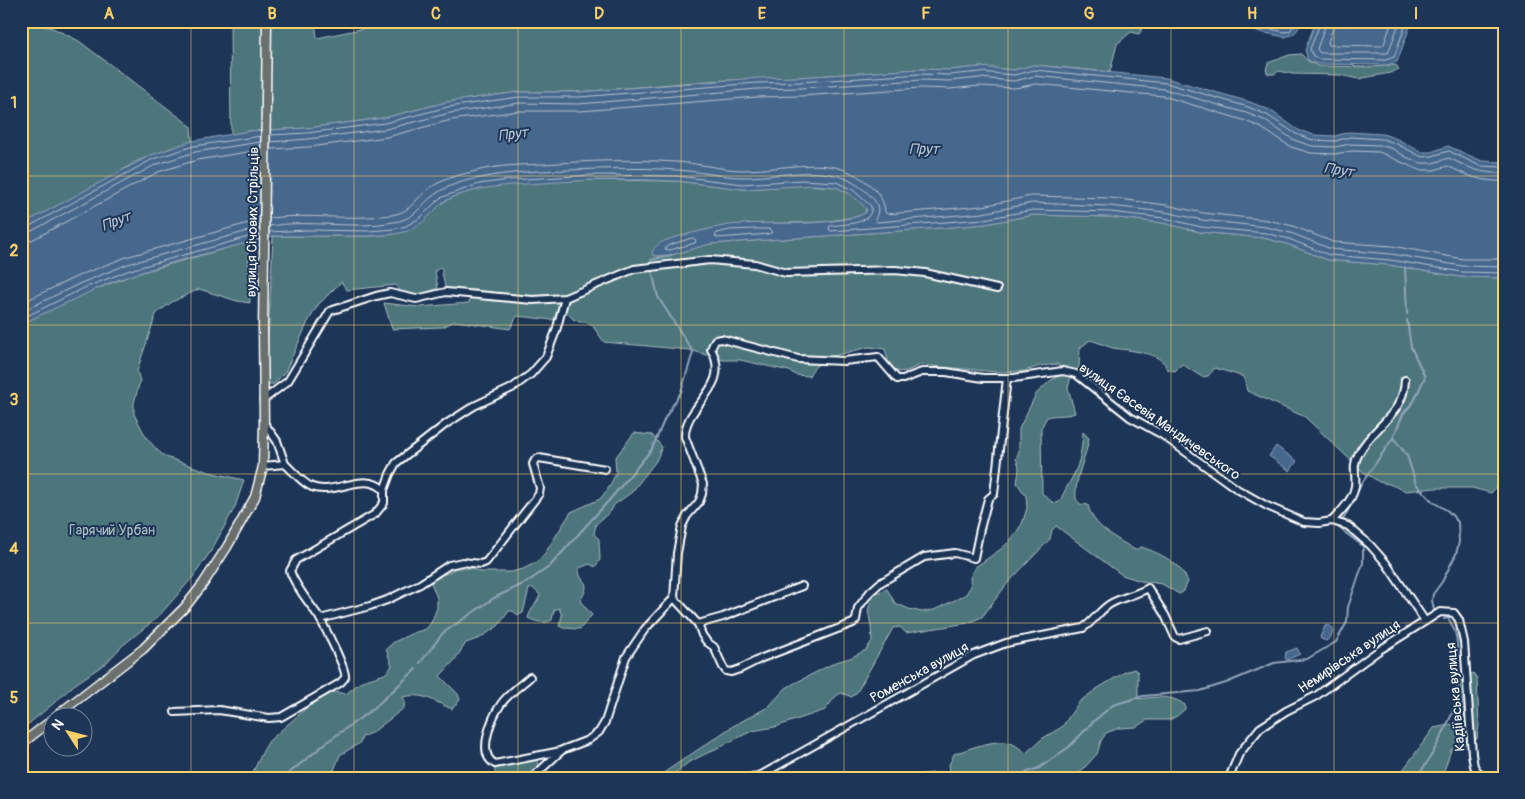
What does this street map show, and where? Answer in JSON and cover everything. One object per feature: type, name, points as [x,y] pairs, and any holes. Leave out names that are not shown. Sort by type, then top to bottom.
[{"type":"main road","name":"вулиця Січових Стрільців","points":[[69,706],[143,649],[185,607],[203,584],[255,498],[263,466],[267,21]]},
{"type":"main road","points":[[21,744],[42,728]]},
{"type":"street","points":[[263,400],[288,381],[330,312],[390,293],[416,299],[446,292],[533,300],[565,298],[634,269],[710,260],[755,264],[786,273],[895,270],[925,273],[997,289]]},
{"type":"street","points":[[175,712],[219,710],[269,718],[281,717],[335,687],[345,677],[341,661],[320,619],[294,581],[290,571],[292,565],[296,560],[375,514],[384,503],[384,490],[390,474],[396,463],[407,454],[474,406],[512,388],[531,374],[546,357],[556,331],[565,298]]},
{"type":"street","name":"вулиця Євсевія Мандичевського","points":[[674,598],[677,553],[682,526],[687,516],[699,502],[703,484],[684,431],[716,376],[718,365],[711,348],[715,340],[722,339],[798,360],[844,360],[878,357],[897,379],[904,379],[922,372],[946,372],[983,378],[1007,378],[1063,371],[1076,374],[1130,417],[1161,434],[1236,489],[1267,506],[1304,522],[1320,523],[1334,521],[1348,526],[1370,545],[1386,563],[1425,621]]},
{"type":"street","points":[[530,677],[502,702],[492,720],[484,749],[490,761],[495,764],[562,750],[588,740],[599,732],[605,722],[629,650],[644,628],[674,598],[698,624],[702,636],[714,647],[726,670],[731,672],[787,648],[853,624],[856,620],[858,608],[870,592],[880,583],[924,557],[955,554],[974,558],[988,499],[994,494],[1007,378]]},
{"type":"street","points":[[1334,521],[1352,497],[1356,485],[1354,469],[1358,454],[1372,434],[1394,412],[1405,394],[1405,380]]},
{"type":"street","points":[[264,423],[277,441],[285,464],[314,488],[326,489],[366,481],[373,482],[384,490]]},
{"type":"street","points":[[320,619],[387,600],[420,584],[449,565],[462,562],[481,564],[486,562],[539,494],[540,488],[533,464],[535,460],[539,458],[606,469]]},
{"type":"street","points":[[263,466],[285,464]]},
{"type":"street","points":[[698,624],[723,617],[802,586]]},
{"type":"street","name":"Роменська вулиця","points":[[752,778],[764,776],[974,655],[1006,643],[1083,628],[1091,623],[1111,603],[1140,593],[1148,588],[1165,615],[1175,637],[1178,639],[1208,631]]},
{"type":"street","name":"Немирівська вулиця","points":[[1229,778],[1238,754],[1260,728],[1286,711],[1316,696],[1378,651],[1440,612],[1454,613]]},
{"type":"street","name":"Кадіївська вулиця","points":[[1454,613],[1459,620],[1464,642],[1474,766],[1482,778]]},
{"type":"street","points":[[532,778],[562,750]]},
{"type":"green space","points":[[21,21],[53,28],[79,41],[191,126],[192,141],[135,162],[117,174],[21,225]]},
{"type":"green space","points":[[230,21],[315,21],[317,38],[400,21],[1143,21],[1139,34],[1131,32],[1117,44],[1110,72],[1034,65],[1014,70],[980,67],[949,70],[920,69],[707,81],[579,92],[519,92],[447,102],[384,118],[307,128],[249,131],[231,135]]},
{"type":"green space","points":[[1301,54],[1308,61],[1318,66],[1373,67],[1396,65],[1399,69],[1390,73],[1358,79],[1340,75],[1293,74],[1279,71],[1274,74],[1268,74],[1266,70],[1268,63],[1289,55]]},
{"type":"green space","points":[[593,180],[677,181],[743,189],[803,185],[836,187],[850,194],[866,207],[865,213],[860,216],[823,222],[756,224],[697,232],[658,256],[671,255],[709,244],[941,228],[985,224],[1033,215],[1110,217],[1163,223],[1200,232],[1264,238],[1287,244],[1328,260],[1389,265],[1461,277],[1504,278],[1504,481],[1491,493],[1472,488],[1435,488],[1406,491],[1379,482],[1362,471],[1305,417],[1247,391],[1244,377],[1215,368],[1208,376],[1202,377],[1182,364],[1175,371],[1167,369],[1164,362],[1153,356],[1113,348],[1090,340],[1080,348],[1079,368],[1070,380],[1068,388],[1075,413],[1047,417],[1041,428],[1042,493],[1052,502],[1058,503],[1060,501],[1072,478],[1081,454],[1083,432],[1089,438],[1078,476],[1076,499],[1080,504],[1088,505],[1095,520],[1114,537],[1135,550],[1142,547],[1163,556],[1175,564],[1185,575],[1188,582],[1183,592],[1179,594],[1162,584],[1141,581],[1122,575],[1056,526],[1052,530],[1050,539],[1007,584],[982,617],[968,623],[906,633],[900,627],[893,628],[857,692],[852,697],[841,693],[836,696],[825,710],[775,727],[752,731],[689,762],[669,778],[656,778],[733,726],[768,707],[786,688],[836,662],[866,650],[872,641],[868,610],[874,594],[887,589],[895,603],[922,612],[934,610],[966,594],[971,586],[970,578],[974,568],[1010,541],[1022,524],[1027,508],[1026,496],[1017,483],[1019,468],[1016,459],[1019,451],[1019,429],[1036,394],[1050,381],[1060,375],[1058,364],[1040,366],[1025,371],[997,372],[921,365],[907,371],[897,372],[888,361],[885,349],[869,347],[829,357],[825,363],[815,367],[809,376],[796,375],[789,371],[740,360],[723,360],[690,350],[604,342],[592,325],[573,319],[566,312],[559,312],[553,320],[517,316],[510,329],[455,321],[443,327],[392,329],[384,303],[419,307],[469,303],[470,296],[445,287],[441,267],[435,271],[438,288],[418,296],[403,295],[396,285],[347,290],[341,282],[318,305],[285,372],[274,384],[266,384],[273,236],[370,236],[395,234],[451,198],[468,192],[511,184]]},
{"type":"green space","name":"Гарячий Урбан","points":[[248,242],[250,303],[237,301],[199,289],[172,302],[156,314],[137,371],[140,381],[134,403],[134,414],[146,437],[166,457],[209,472],[244,480],[235,507],[211,551],[193,577],[158,617],[122,646],[106,663],[74,685],[50,706],[42,706],[42,713],[21,730],[21,324],[86,293],[132,275]]},
{"type":"green space","points":[[634,433],[652,435],[662,447],[656,461],[632,492],[614,505],[611,511],[596,524],[594,534],[599,539],[600,560],[595,567],[590,564],[579,568],[581,578],[586,585],[580,601],[592,615],[580,629],[559,626],[562,616],[559,608],[554,610],[552,620],[546,622],[534,621],[528,618],[540,595],[533,588],[529,589],[523,613],[518,615],[513,611],[509,611],[498,626],[480,638],[466,643],[454,661],[440,676],[458,694],[460,700],[452,709],[423,697],[403,697],[405,702],[404,708],[373,732],[362,737],[360,743],[340,755],[331,778],[250,778],[269,741],[313,702],[329,691],[346,694],[362,681],[385,674],[392,666],[386,649],[394,642],[426,629],[431,623],[437,608],[437,598],[431,583],[440,574],[446,574],[456,568],[471,568],[480,572],[511,572],[523,569],[537,562],[545,553],[571,512],[600,499],[610,486],[616,472],[615,458]]},
{"type":"green space","points":[[1134,669],[1138,672],[1138,699],[1157,697],[1174,699],[1185,705],[1185,709],[1169,720],[1147,720],[1136,727],[1119,728],[1106,733],[1097,754],[1075,778],[951,778],[949,765],[954,754],[983,744],[999,742],[1013,744],[1026,753],[1043,738],[1062,727],[1079,702],[1098,688],[1125,672]]},
{"type":"green space","points":[[1473,673],[1477,678],[1479,725],[1477,739],[1451,750],[1445,768],[1439,778],[1397,778],[1434,728],[1458,723],[1462,704],[1459,680]]},
{"type":"green space","points":[[538,760],[539,764],[529,778],[496,778],[494,766]]},
{"type":"water","points":[[1215,21],[1302,21],[1296,32],[1285,37]]},
{"type":"water","points":[[1316,21],[1412,21],[1397,62],[1387,65],[1317,64],[1308,60],[1305,50]]},
{"type":"water","name":"Прут","points":[[1034,65],[1166,78],[1250,102],[1270,110],[1298,130],[1314,135],[1335,136],[1349,132],[1383,134],[1422,152],[1431,152],[1448,146],[1482,161],[1504,162],[1504,278],[1461,277],[1389,265],[1328,260],[1287,244],[1264,238],[1200,232],[1163,223],[1110,217],[1033,215],[985,224],[941,228],[710,244],[671,255],[654,256],[652,252],[663,242],[678,236],[719,227],[743,224],[826,222],[856,217],[867,210],[850,194],[836,187],[816,185],[743,189],[677,181],[593,180],[509,185],[480,189],[455,196],[443,202],[423,222],[408,231],[395,234],[370,236],[273,236],[177,261],[109,283],[21,324],[21,225],[151,155],[192,141],[249,131],[307,128],[384,118],[447,102],[519,92],[579,92],[757,78],[920,69],[949,70],[980,67],[1014,70]]},
{"type":"water","points":[[1276,446],[1297,461],[1290,471],[1269,456]]},
{"type":"water","points":[[1329,625],[1333,628],[1333,633],[1326,641],[1320,637],[1325,626]]},
{"type":"water","points":[[1297,648],[1300,654],[1287,660],[1285,658],[1286,652]]},
{"type":"waterway","points":[[651,260],[671,255]]},
{"type":"waterway","points":[[1405,267],[1407,314]]},
{"type":"waterway","points":[[420,663],[443,633],[494,598],[527,582],[549,567],[652,449],[665,418],[681,392],[693,352],[658,297],[652,271]]},
{"type":"waterway","points":[[1342,522],[1362,483],[1393,438],[1403,414],[1414,401],[1425,377],[1411,347],[1407,320]]},
{"type":"waterway","points":[[1393,438],[1407,455],[1416,484],[1433,502],[1448,511],[1458,522],[1459,542],[1456,554],[1442,582],[1433,594],[1434,610]]},
{"type":"waterway","points":[[991,778],[1016,776],[1039,768],[1069,747],[1095,720],[1113,705],[1143,696],[1200,691],[1226,683],[1274,663],[1307,659],[1336,642],[1347,622],[1348,607],[1363,563],[1363,546],[1339,528],[1340,526]]},
{"type":"waterway","points":[[1415,778],[1426,764],[1439,741],[1456,701],[1456,637],[1448,618],[1444,619]]},
{"type":"waterway","points":[[283,778],[331,739],[373,709],[416,669]]},
{"type":"waterway","points":[[899,778],[948,773],[974,778]]}]
